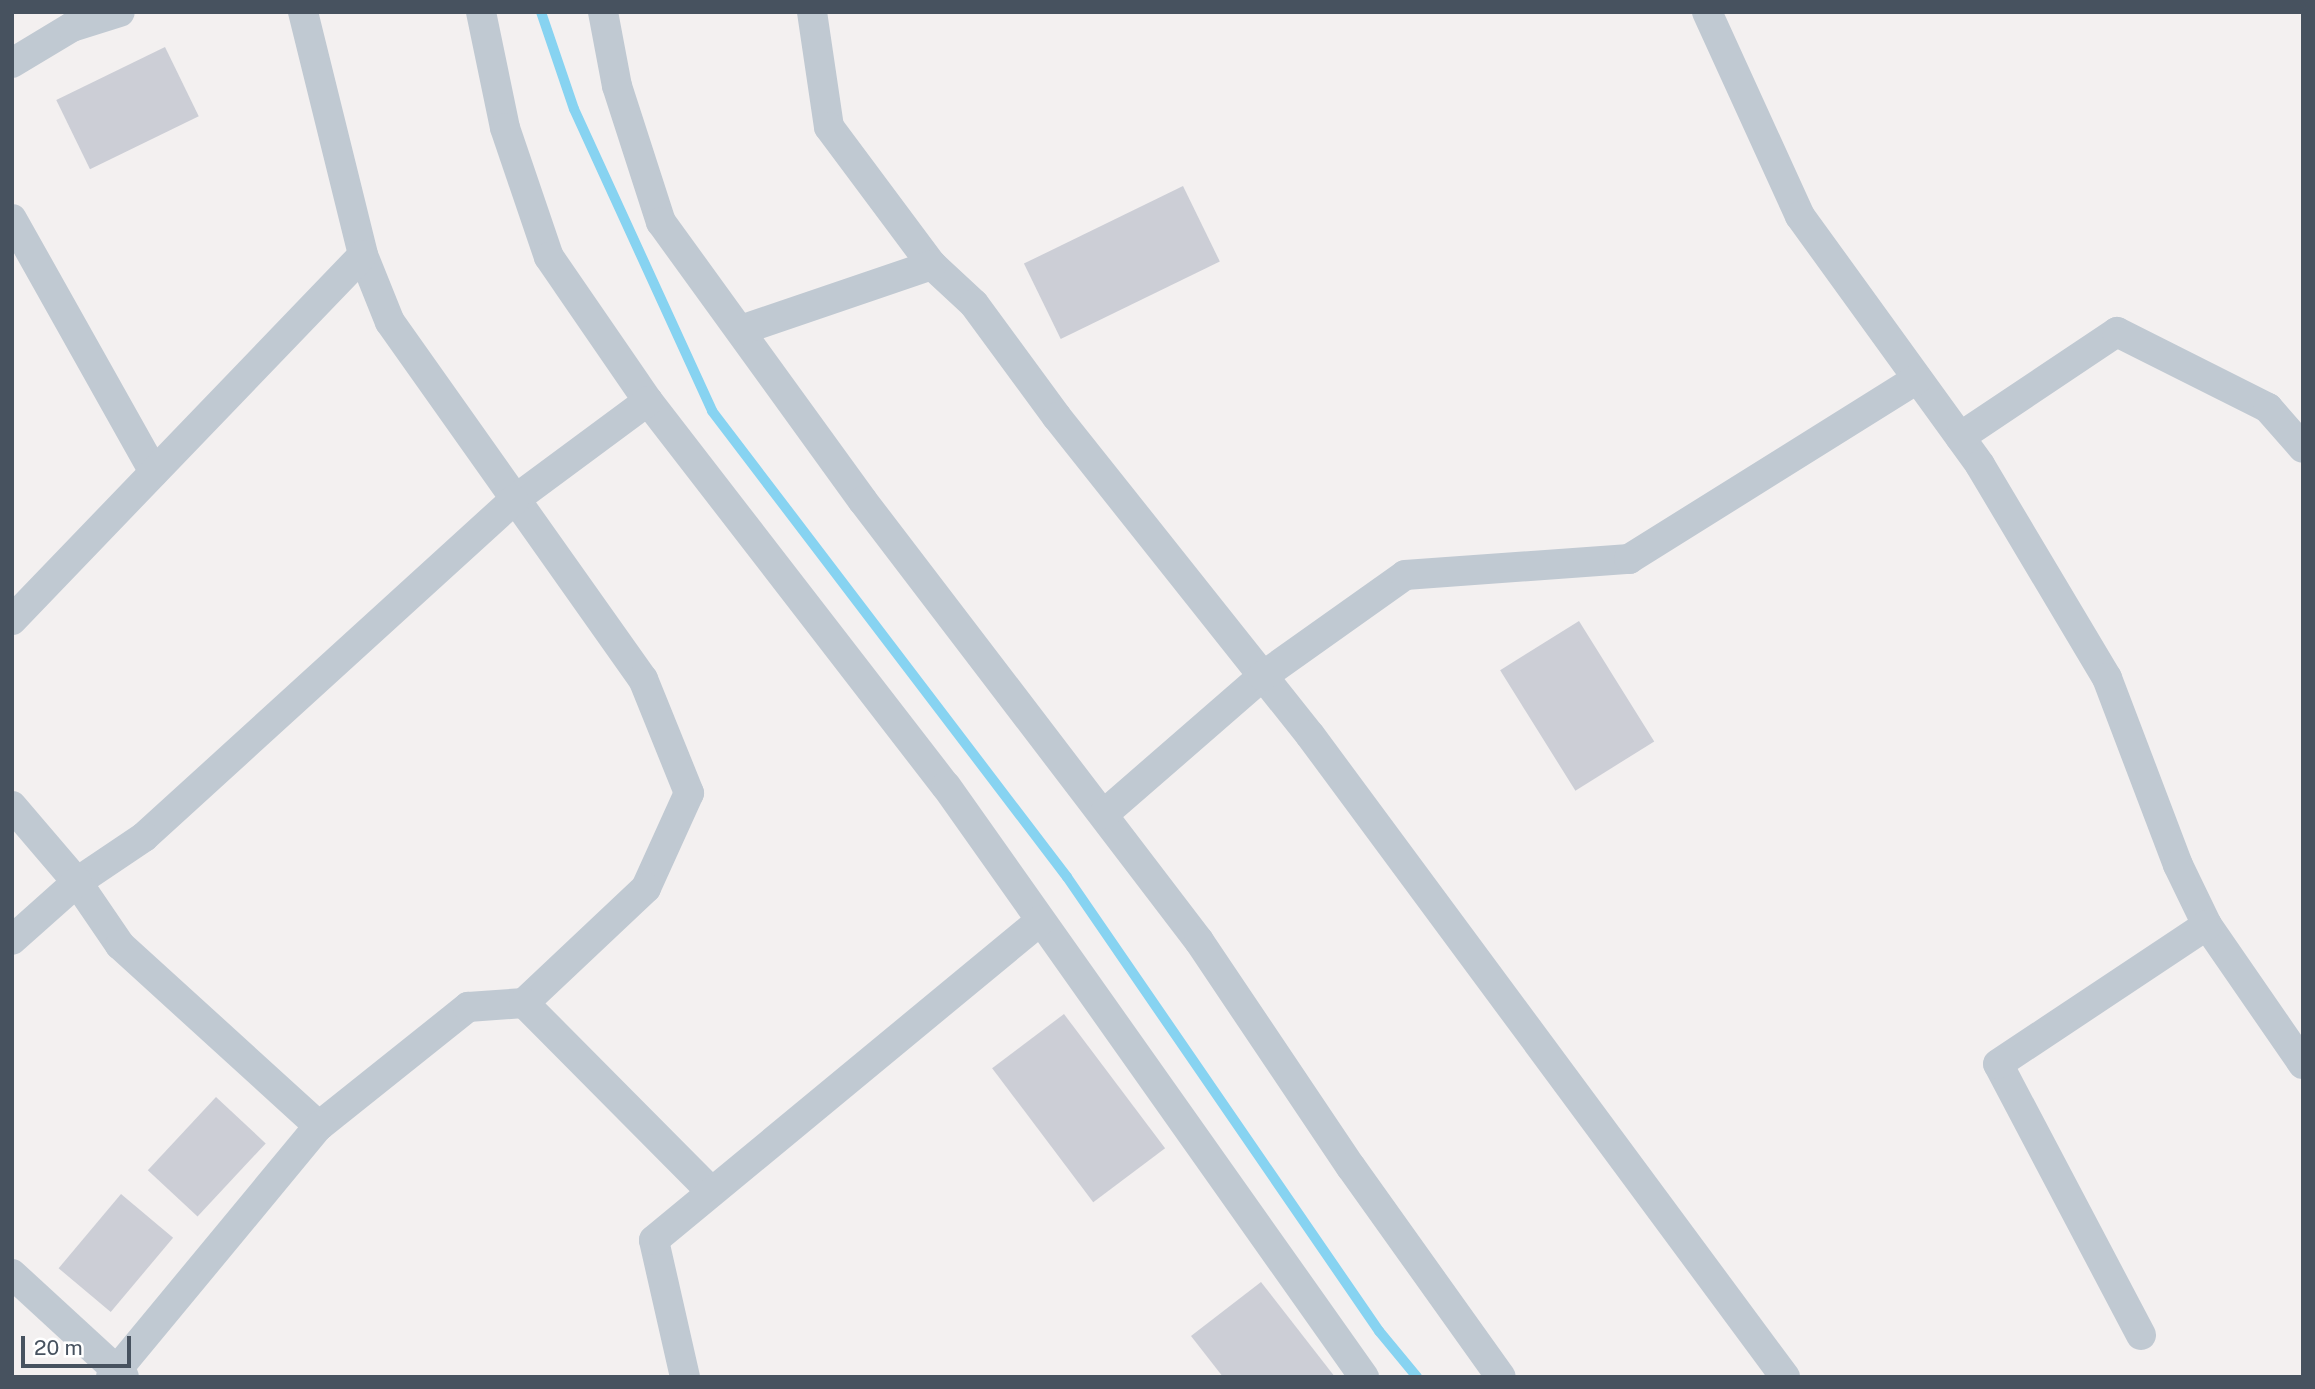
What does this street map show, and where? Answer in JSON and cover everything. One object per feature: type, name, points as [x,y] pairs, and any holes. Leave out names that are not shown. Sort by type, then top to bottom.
[{"type":"street","points":[[12,63],[69,20],[120,12]]},
{"type":"street","points":[[12,1274],[118,1375],[319,1126],[468,1007],[524,1003],[646,888],[689,793],[643,679],[390,322],[363,255],[303,12]]},
{"type":"street","points":[[481,12],[505,128],[549,257],[648,401],[946,786],[1364,1377]]},
{"type":"street","points":[[603,12],[617,86],[661,222],[863,501],[1199,941],[1351,1167],[1501,1377]]},
{"type":"street","points":[[812,12],[829,127],[932,264],[974,304],[1057,417],[1263,676],[1785,1377]]},
{"type":"street","points":[[1707,12],[1800,216],[1960,438],[2107,678],[2178,865],[2207,925],[2303,1064]]},
{"type":"street","points":[[12,219],[154,472]]},
{"type":"street","points":[[12,621],[363,255]]},
{"type":"street","points":[[741,330],[932,264]]},
{"type":"street","points":[[1960,438],[2117,332],[2268,408],[2303,448]]},
{"type":"street","points":[[1104,814],[1263,676],[1405,575],[1629,559],[1917,379]]},
{"type":"street","points":[[12,940],[77,882],[144,837],[514,500],[648,401]]},
{"type":"street","points":[[12,806],[77,882],[120,945],[319,1126]]},
{"type":"street","points":[[685,1377],[654,1240],[710,1190],[1040,921]]},
{"type":"street","points":[[2141,1335],[1998,1064],[2207,925]]},
{"type":"street","points":[[524,1003],[710,1190]]},
{"type":"building","points":[[165,47],[199,116],[90,169],[56,100]]},
{"type":"building","points":[[1183,186],[1220,261],[1061,339],[1024,264]]},
{"type":"building","points":[[1579,621],[1654,741],[1575,791],[1500,670]]},
{"type":"building","points":[[1064,1014],[1165,1148],[1093,1202],[992,1068]]},
{"type":"building","points":[[216,1097],[266,1143],[198,1217],[148,1170]]},
{"type":"building","points":[[121,1194],[173,1238],[111,1312],[59,1268]]},
{"type":"building","points":[[1261,1282],[1335,1377],[1223,1377],[1191,1336]]},
{"type":"waterway","points":[[541,12],[574,109],[712,411],[1067,877],[1379,1331],[1417,1377]]}]
